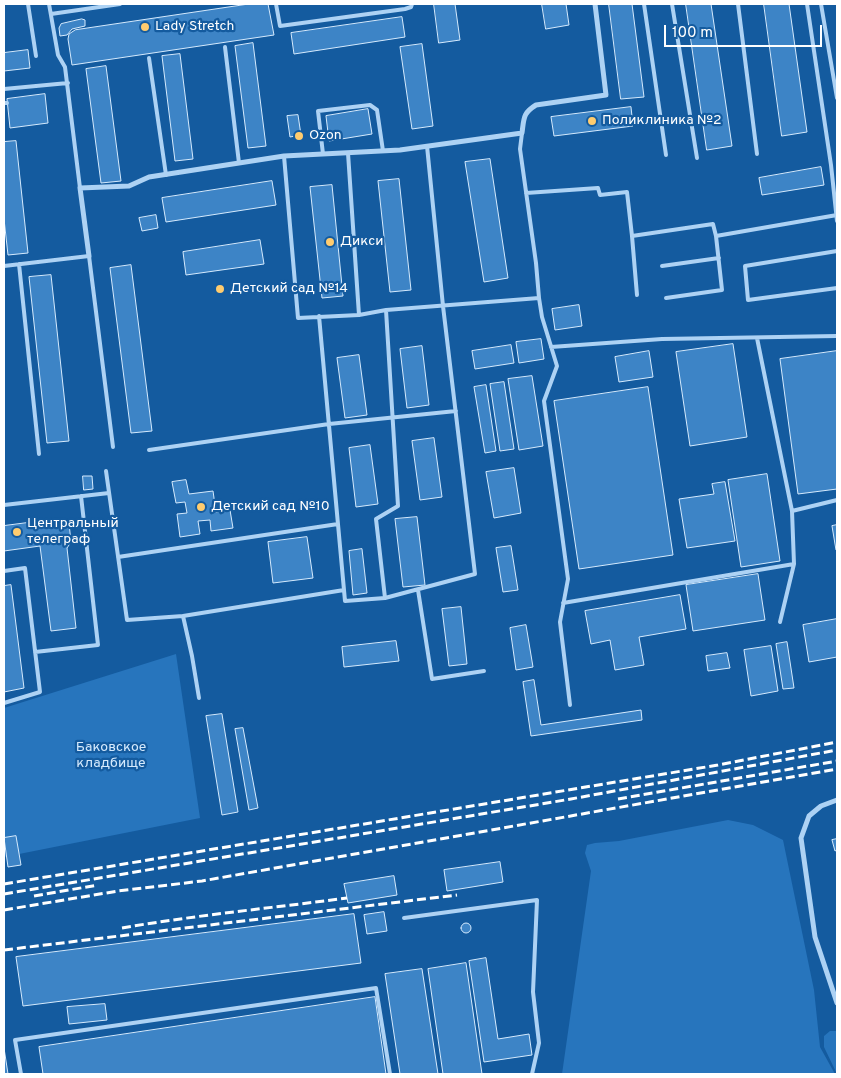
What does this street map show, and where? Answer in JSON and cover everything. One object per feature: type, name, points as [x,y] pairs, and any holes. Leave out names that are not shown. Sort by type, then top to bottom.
[{"type":"street","points":[[89,256],[80,188],[129,186],[149,177],[284,156],[383,151],[522,133],[524,118],[528,110],[536,105],[606,95],[595,4]]},
{"type":"street","points":[[837,800],[821,806],[809,816],[801,838],[815,938],[837,1003]]},
{"type":"lane","points":[[28,4],[36,56]]},
{"type":"lane","points":[[49,4],[58,55],[65,68],[68,83],[80,188]]},
{"type":"lane","points":[[51,14],[120,4]]},
{"type":"lane","points":[[276,4],[280,26],[405,9],[411,7],[412,4]]},
{"type":"lane","points":[[644,4],[666,155]]},
{"type":"lane","points":[[672,4],[697,158]]},
{"type":"lane","points":[[738,4],[757,154]]},
{"type":"lane","points":[[807,4],[831,165],[837,220]]},
{"type":"lane","points":[[821,4],[836,82],[837,98]]},
{"type":"lane","points":[[225,47],[239,163]]},
{"type":"lane","points":[[149,58],[166,175]]},
{"type":"lane","points":[[4,89],[68,83]]},
{"type":"lane","points":[[323,154],[318,111],[370,105],[377,110],[383,151]]},
{"type":"lane","points":[[522,133],[520,149],[539,298],[542,317],[557,366],[544,401],[568,579],[560,622],[570,705]]},
{"type":"lane","points":[[318,316],[345,601],[385,598],[475,574],[443,306],[427,146]]},
{"type":"lane","points":[[348,153],[359,314]]},
{"type":"lane","points":[[284,156],[298,318],[539,298]]},
{"type":"lane","points":[[526,193],[598,188],[600,195],[626,192],[637,295]]},
{"type":"lane","points":[[716,236],[836,215]]},
{"type":"lane","points":[[632,236],[713,224],[722,290],[666,298]]},
{"type":"lane","points":[[837,251],[744,266],[748,300],[837,288]]},
{"type":"lane","points":[[4,266],[89,256],[113,447]]},
{"type":"lane","points":[[662,266],[719,258]]},
{"type":"lane","points":[[19,264],[39,454]]},
{"type":"lane","points":[[385,598],[376,519],[398,506],[386,310]]},
{"type":"lane","points":[[551,347],[662,339],[837,336]]},
{"type":"lane","points":[[757,338],[792,511],[794,564],[780,622]]},
{"type":"lane","points":[[149,450],[329,424],[456,411]]},
{"type":"lane","points":[[106,471],[127,620],[183,616],[344,590]]},
{"type":"lane","points":[[4,505],[109,493]]},
{"type":"lane","points":[[35,652],[98,645],[80,496]]},
{"type":"lane","points":[[792,511],[837,500]]},
{"type":"lane","points":[[118,557],[338,524]]},
{"type":"lane","points":[[563,603],[794,564]]},
{"type":"lane","points":[[4,571],[25,568],[40,692],[4,703]]},
{"type":"lane","points":[[418,590],[432,680],[484,671]]},
{"type":"lane","points":[[183,616],[199,698]]},
{"type":"lane","points":[[404,918],[537,900],[533,992],[539,1043],[532,1074]]},
{"type":"lane","points":[[21,1074],[15,1040],[376,988],[390,1074]]},
{"type":"green space","name":"Баковское кладбище","points":[[176,654],[200,818],[4,857],[4,708]]},
{"type":"green space","points":[[728,820],[753,825],[783,840],[814,990],[820,1047],[835,1074],[562,1074],[591,871],[585,853],[587,845],[619,841]]},
{"type":"green space","points":[[830,1031],[837,1031],[837,1074],[824,1047],[824,1036]]},
{"type":"building","points":[[249,4],[268,4],[274,35],[72,65],[68,39],[69,34],[75,30]]},
{"type":"building","points":[[434,4],[455,4],[460,40],[439,43]]},
{"type":"building","points":[[542,4],[566,4],[569,25],[546,29]]},
{"type":"building","points":[[609,4],[632,4],[644,97],[621,99]]},
{"type":"building","points":[[686,4],[711,4],[732,146],[707,150]]},
{"type":"building","points":[[764,4],[789,4],[807,132],[782,136]]},
{"type":"building","points":[[402,17],[405,37],[294,54],[291,33]]},
{"type":"building","points":[[85,20],[85,26],[72,29],[67,35],[60,36],[59,28],[61,24]]},
{"type":"building","points":[[253,43],[266,146],[248,148],[235,46]]},
{"type":"building","points":[[422,44],[433,126],[412,129],[400,47]]},
{"type":"building","points":[[28,50],[30,68],[4,71],[4,53]]},
{"type":"building","points":[[180,54],[193,159],[175,161],[162,56]]},
{"type":"building","points":[[106,66],[121,181],[101,183],[86,69]]},
{"type":"building","points":[[45,94],[48,123],[10,128],[7,99]]},
{"type":"building","name":"Поликлиника №2","points":[[631,107],[633,126],[554,136],[551,117]]},
{"type":"building","points":[[368,109],[372,134],[329,141],[326,116]]},
{"type":"building","points":[[298,115],[301,135],[290,137],[287,116]]},
{"type":"building","points":[[16,141],[28,253],[8,255],[4,219],[4,142]]},
{"type":"building","points":[[490,159],[508,278],[484,282],[465,162]]},
{"type":"building","points":[[821,167],[824,185],[762,195],[759,178]]},
{"type":"building","points":[[399,179],[411,290],[390,292],[378,181]]},
{"type":"building","points":[[272,181],[276,205],[166,222],[162,198]]},
{"type":"building","points":[[332,185],[343,296],[322,298],[310,187]]},
{"type":"building","points":[[156,215],[158,228],[142,231],[139,218]]},
{"type":"building","points":[[260,240],[264,264],[186,275],[183,252]]},
{"type":"building","points":[[131,265],[152,431],[131,433],[110,268]]},
{"type":"building","points":[[51,275],[69,441],[47,443],[29,277]]},
{"type":"building","points":[[579,305],[582,326],[555,330],[552,309]]},
{"type":"building","points":[[541,339],[544,359],[519,363],[516,342]]},
{"type":"building","points":[[733,344],[747,437],[690,446],[676,352]]},
{"type":"building","points":[[511,345],[514,363],[475,369],[472,351]]},
{"type":"building","points":[[422,346],[429,405],[407,408],[400,349]]},
{"type":"building","points":[[649,351],[653,377],[619,382],[615,357]]},
{"type":"building","points":[[837,351],[837,489],[798,494],[780,359]]},
{"type":"building","points":[[359,355],[367,415],[345,418],[337,358]]},
{"type":"building","points":[[532,376],[543,446],[519,450],[508,379]]},
{"type":"building","points":[[504,382],[514,449],[500,451],[490,384]]},
{"type":"building","points":[[486,385],[496,451],[485,453],[474,387]]},
{"type":"building","points":[[648,387],[673,555],[579,569],[554,401]]},
{"type":"building","points":[[434,438],[442,497],[420,500],[412,441]]},
{"type":"building","points":[[370,445],[378,504],[356,507],[349,448]]},
{"type":"building","points":[[514,468],[521,513],[494,518],[486,472]]},
{"type":"building","points":[[767,474],[780,561],[741,567],[728,480]]},
{"type":"building","points":[[83,476],[92,476],[93,489],[84,490]]},
{"type":"building","name":"Детский сад №10","points":[[186,480],[189,494],[213,491],[216,512],[230,510],[233,528],[211,531],[210,520],[198,521],[200,534],[180,537],[177,514],[187,513],[185,502],[176,503],[172,482]]},
{"type":"building","points":[[725,482],[735,541],[687,548],[679,499],[714,494],[712,484]]},
{"type":"building","points":[[417,517],[425,585],[403,587],[395,519]]},
{"type":"building","points":[[35,522],[36,527],[69,523],[71,542],[67,548],[76,628],[51,631],[40,546],[4,551],[4,526]]},
{"type":"building","points":[[837,525],[837,550],[836,550],[832,526]]},
{"type":"building","points":[[307,537],[313,578],[273,583],[268,542]]},
{"type":"building","points":[[511,546],[518,590],[503,592],[496,548]]},
{"type":"building","points":[[362,549],[367,593],[353,595],[349,551]]},
{"type":"building","points":[[758,574],[765,620],[693,631],[686,585]]},
{"type":"building","points":[[11,585],[24,688],[4,692],[4,586]]},
{"type":"building","points":[[680,595],[686,629],[639,637],[644,665],[615,670],[610,640],[591,644],[585,611]]},
{"type":"building","points":[[461,607],[467,664],[449,666],[442,609]]},
{"type":"building","points":[[837,619],[837,657],[809,662],[803,625]]},
{"type":"building","points":[[526,625],[533,667],[516,670],[510,628]]},
{"type":"building","points":[[396,641],[399,661],[344,667],[342,647]]},
{"type":"building","points":[[787,642],[794,688],[783,689],[776,644]]},
{"type":"building","points":[[771,646],[778,691],[751,696],[744,650]]},
{"type":"building","points":[[727,653],[730,668],[708,671],[706,656]]},
{"type":"building","points":[[534,680],[541,725],[641,710],[642,720],[531,736],[523,682]]},
{"type":"building","points":[[222,714],[238,812],[222,815],[206,716]]},
{"type":"building","points":[[243,728],[258,808],[249,810],[235,729]]},
{"type":"building","points":[[16,836],[21,865],[8,867],[4,838]]},
{"type":"building","points":[[837,839],[837,850],[835,851],[832,840]]},
{"type":"building","points":[[500,862],[503,882],[447,891],[444,870]]},
{"type":"building","points":[[394,876],[397,895],[348,903],[344,884]]},
{"type":"building","points":[[384,912],[387,931],[367,934],[364,915]]},
{"type":"building","points":[[354,914],[361,963],[23,1006],[16,957]]},
{"type":"building","points":[[466,923],[471,928],[466,933],[461,928]]},
{"type":"building","points":[[486,958],[498,1039],[529,1034],[532,1055],[484,1062],[469,961]]},
{"type":"building","points":[[466,963],[482,1074],[443,1074],[428,969]]},
{"type":"building","points":[[422,969],[438,1074],[400,1074],[385,974]]},
{"type":"building","points":[[375,997],[386,1074],[43,1074],[39,1047]]},
{"type":"building","points":[[105,1004],[107,1020],[69,1024],[67,1007]]},
{"type":"building","points":[[4,1048],[8,1074],[4,1074]]},
{"type":"railway","points":[[4,884],[718,765],[837,742]]},
{"type":"railway","points":[[4,894],[571,799],[837,750]]},
{"type":"railway","points":[[618,799],[837,761]]},
{"type":"railway","points":[[4,910],[118,891],[202,881],[837,769]]},
{"type":"railway","points":[[34,896],[98,885]]},
{"type":"railway","points":[[4,950],[457,895]]},
{"type":"railway","points":[[122,928],[206,915],[347,898]]},
{"type":"place","name":"Lady Stretch","points":[[145,27]]},
{"type":"place","name":"Поликлиника №2","points":[[592,121]]},
{"type":"place","name":"Ozon","points":[[299,136]]},
{"type":"place","name":"Дикси","points":[[330,242]]},
{"type":"place","name":"Детский сад №14","points":[[220,289]]},
{"type":"place","name":"Детский сад №10","points":[[201,507]]},
{"type":"place","name":"Центральный телеграф","points":[[17,532]]}]
